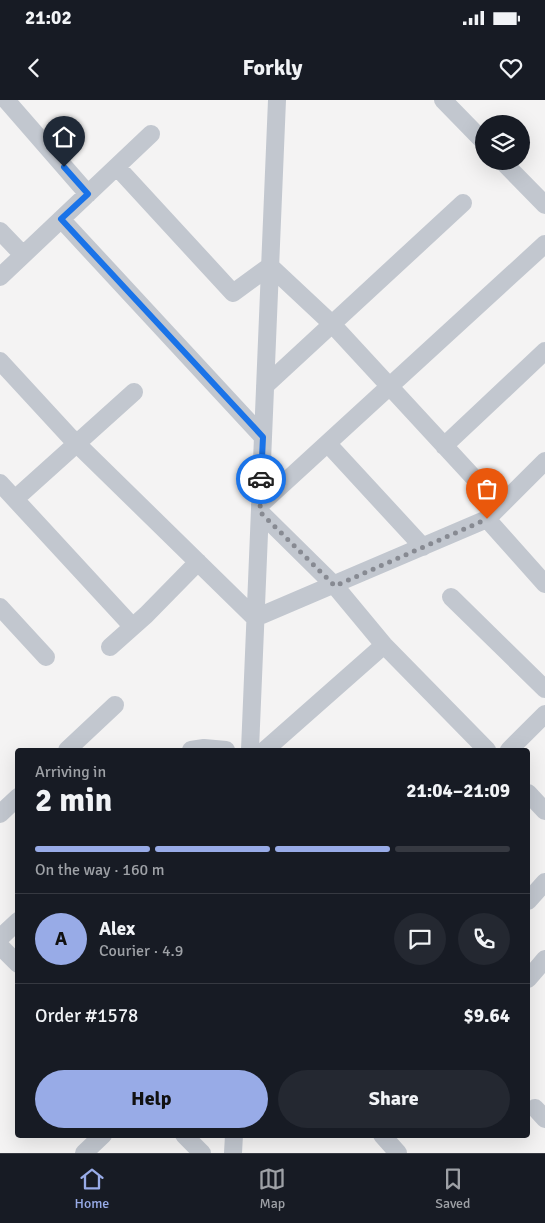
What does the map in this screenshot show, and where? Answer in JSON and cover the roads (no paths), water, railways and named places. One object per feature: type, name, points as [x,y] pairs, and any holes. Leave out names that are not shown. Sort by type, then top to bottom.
[{"type":"street","points":[[6,100],[88,194]]},
{"type":"street","points":[[250,748],[277,100]]},
{"type":"street","points":[[443,100],[475,133]]},
{"type":"street","points":[[0,277],[152,134]]},
{"type":"street","points":[[117,167],[233,293],[270,266]]},
{"type":"street","points":[[511,170],[545,205]]},
{"type":"street","points":[[265,386],[464,203]]},
{"type":"street","points":[[61,219],[263,437]]},
{"type":"street","points":[[0,231],[23,255]]},
{"type":"street","points":[[260,508],[545,244]]},
{"type":"street","points":[[270,266],[332,324],[500,506]]},
{"type":"street","points":[[444,446],[545,350]]},
{"type":"street","points":[[0,361],[77,443],[255,618]]},
{"type":"street","points":[[15,498],[134,392]]},
{"type":"street","points":[[328,444],[423,547]]},
{"type":"street","points":[[255,618],[335,586],[487,519],[545,461]]},
{"type":"street","points":[[0,483],[132,626]]},
{"type":"street","points":[[260,508],[335,586],[384,645],[485,748]]},
{"type":"street","points":[[487,519],[545,584]]},
{"type":"street","points":[[110,647],[198,562]]},
{"type":"street","points":[[451,597],[545,689]]},
{"type":"street","points":[[0,607],[46,657]]},
{"type":"street","points":[[266,748],[384,645]]},
{"type":"street","points":[[69,748],[115,704]]},
{"type":"street","points":[[510,748],[545,714]]},
{"type":"street","points":[[530,795],[545,811]]},
{"type":"street","points":[[0,814],[15,800]]},
{"type":"street","points":[[530,899],[545,882]]},
{"type":"street","points":[[0,938],[15,924]]},
{"type":"street","points":[[0,946],[15,961]]},
{"type":"street","points":[[84,1153],[100,1138]]},
{"type":"street","points":[[187,1138],[199,1152]]},
{"type":"street","points":[[233,1153],[234,1138]]}]
